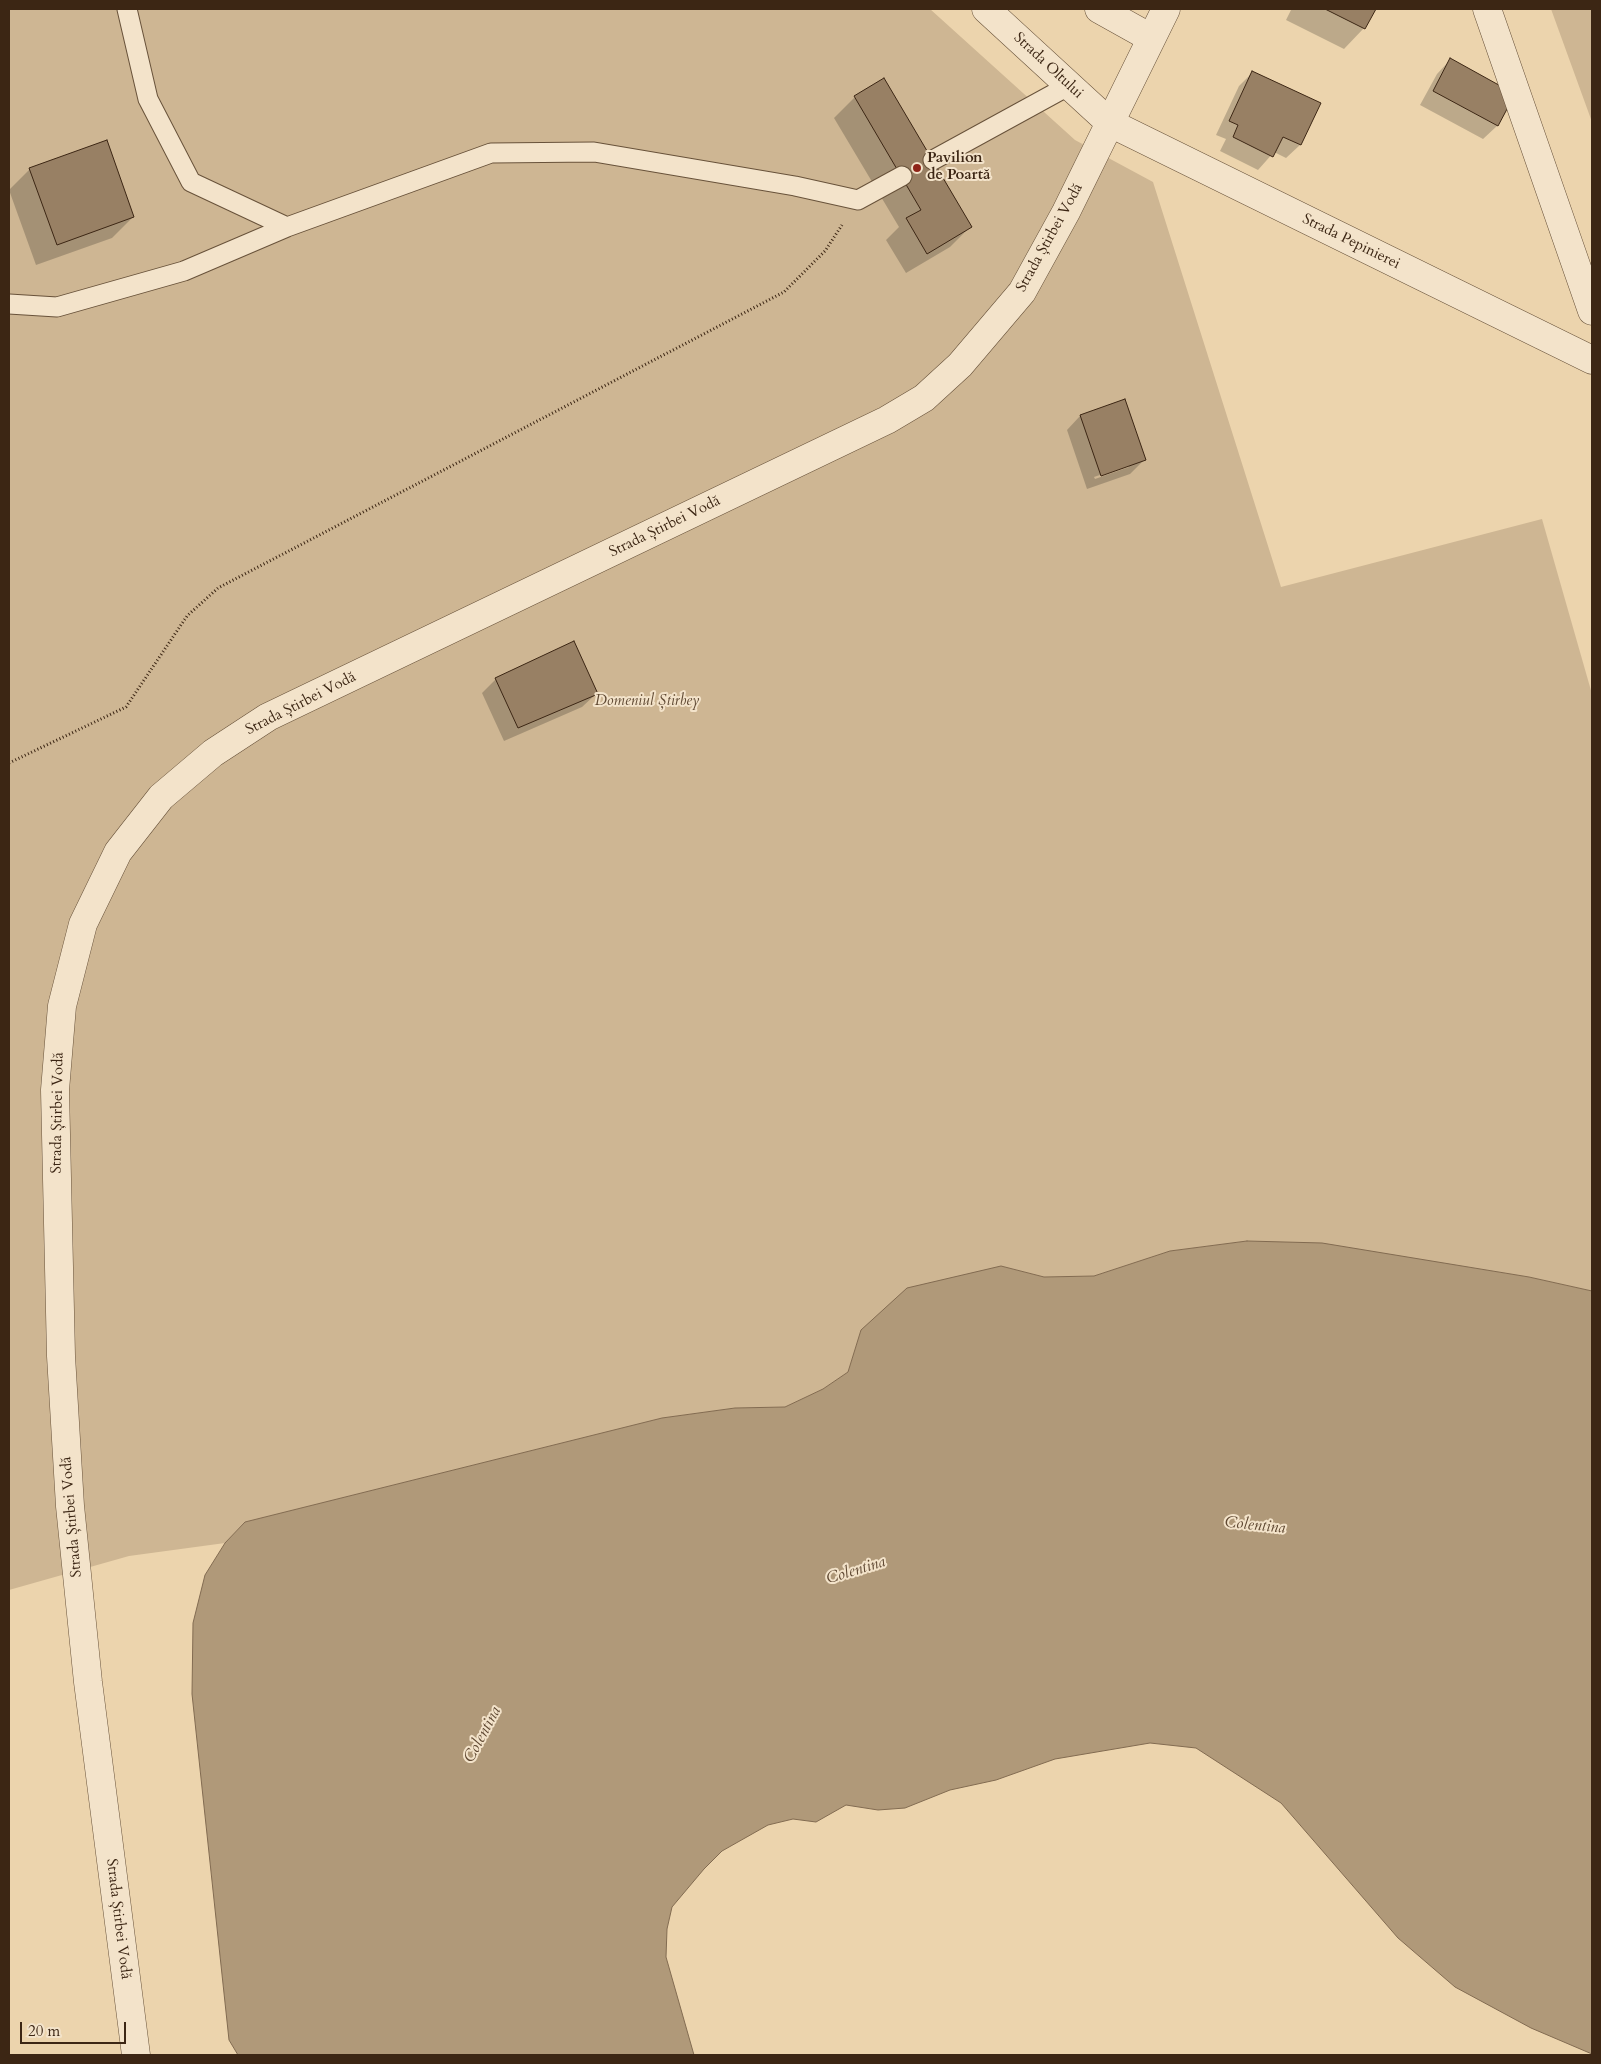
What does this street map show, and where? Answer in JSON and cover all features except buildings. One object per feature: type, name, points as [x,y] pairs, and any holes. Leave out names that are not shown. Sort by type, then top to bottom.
[{"type":"street","name":"Strada Oltului","points":[[986,9],[1110,124]]},
{"type":"street","points":[[1099,9],[1152,38]]},
{"type":"street","name":"Strada Știrbei Vodă","points":[[136,2055],[88,1682],[70,1506],[61,1356],[55,1100],[62,1006],[84,924],[118,852],[161,797],[213,753],[268,717],[887,420],[924,398],[960,365],[1022,292],[1066,212],[1166,9]]},
{"type":"street","points":[[1487,9],[1592,311]]},
{"type":"street","name":"Strada Pepinierei","points":[[1110,124],[1592,360]]},
{"type":"lane","points":[[127,9],[148,99],[192,182],[287,226]]},
{"type":"lane","points":[[933,160],[1070,86]]},
{"type":"lane","points":[[9,304],[56,307],[184,271],[287,226],[491,153],[594,152],[795,186],[858,200],[902,176]]},
{"type":"path","points":[[9,763],[126,708],[187,616],[218,588],[784,292],[825,251],[858,200]]},
{"type":"green space","name":"Domeniul Știrbey","points":[[9,9],[930,9],[1075,140],[1153,182],[1281,587],[1542,519],[1592,694],[1592,1291],[1529,1277],[1447,1264],[1247,1241],[1170,1251],[1094,1276],[1044,1277],[1001,1266],[861,1330],[848,1372],[823,1389],[785,1407],[735,1408],[662,1418],[245,1522],[225,1543],[129,1556],[9,1590]]},
{"type":"green space","points":[[1551,9],[1592,9],[1592,122]]},
{"type":"water","name":"Colentina","points":[[1247,1241],[1322,1243],[1529,1277],[1592,1291],[1592,2054],[1531,2028],[1455,1987],[1398,1938],[1281,1803],[1196,1748],[1150,1743],[1055,1759],[996,1780],[950,1790],[905,1808],[878,1810],[846,1805],[816,1822],[793,1819],[768,1825],[722,1851],[672,1907],[667,1929],[666,1957],[694,2055],[238,2055],[229,2040],[192,1694],[193,1623],[205,1575],[225,1543],[245,1522],[662,1418],[735,1408],[785,1407],[823,1389],[848,1372],[861,1330],[907,1288],[1001,1266],[1044,1277],[1094,1276],[1170,1251]]},
{"type":"place","name":"Pavilion de Poartă","points":[[917,168]]}]
